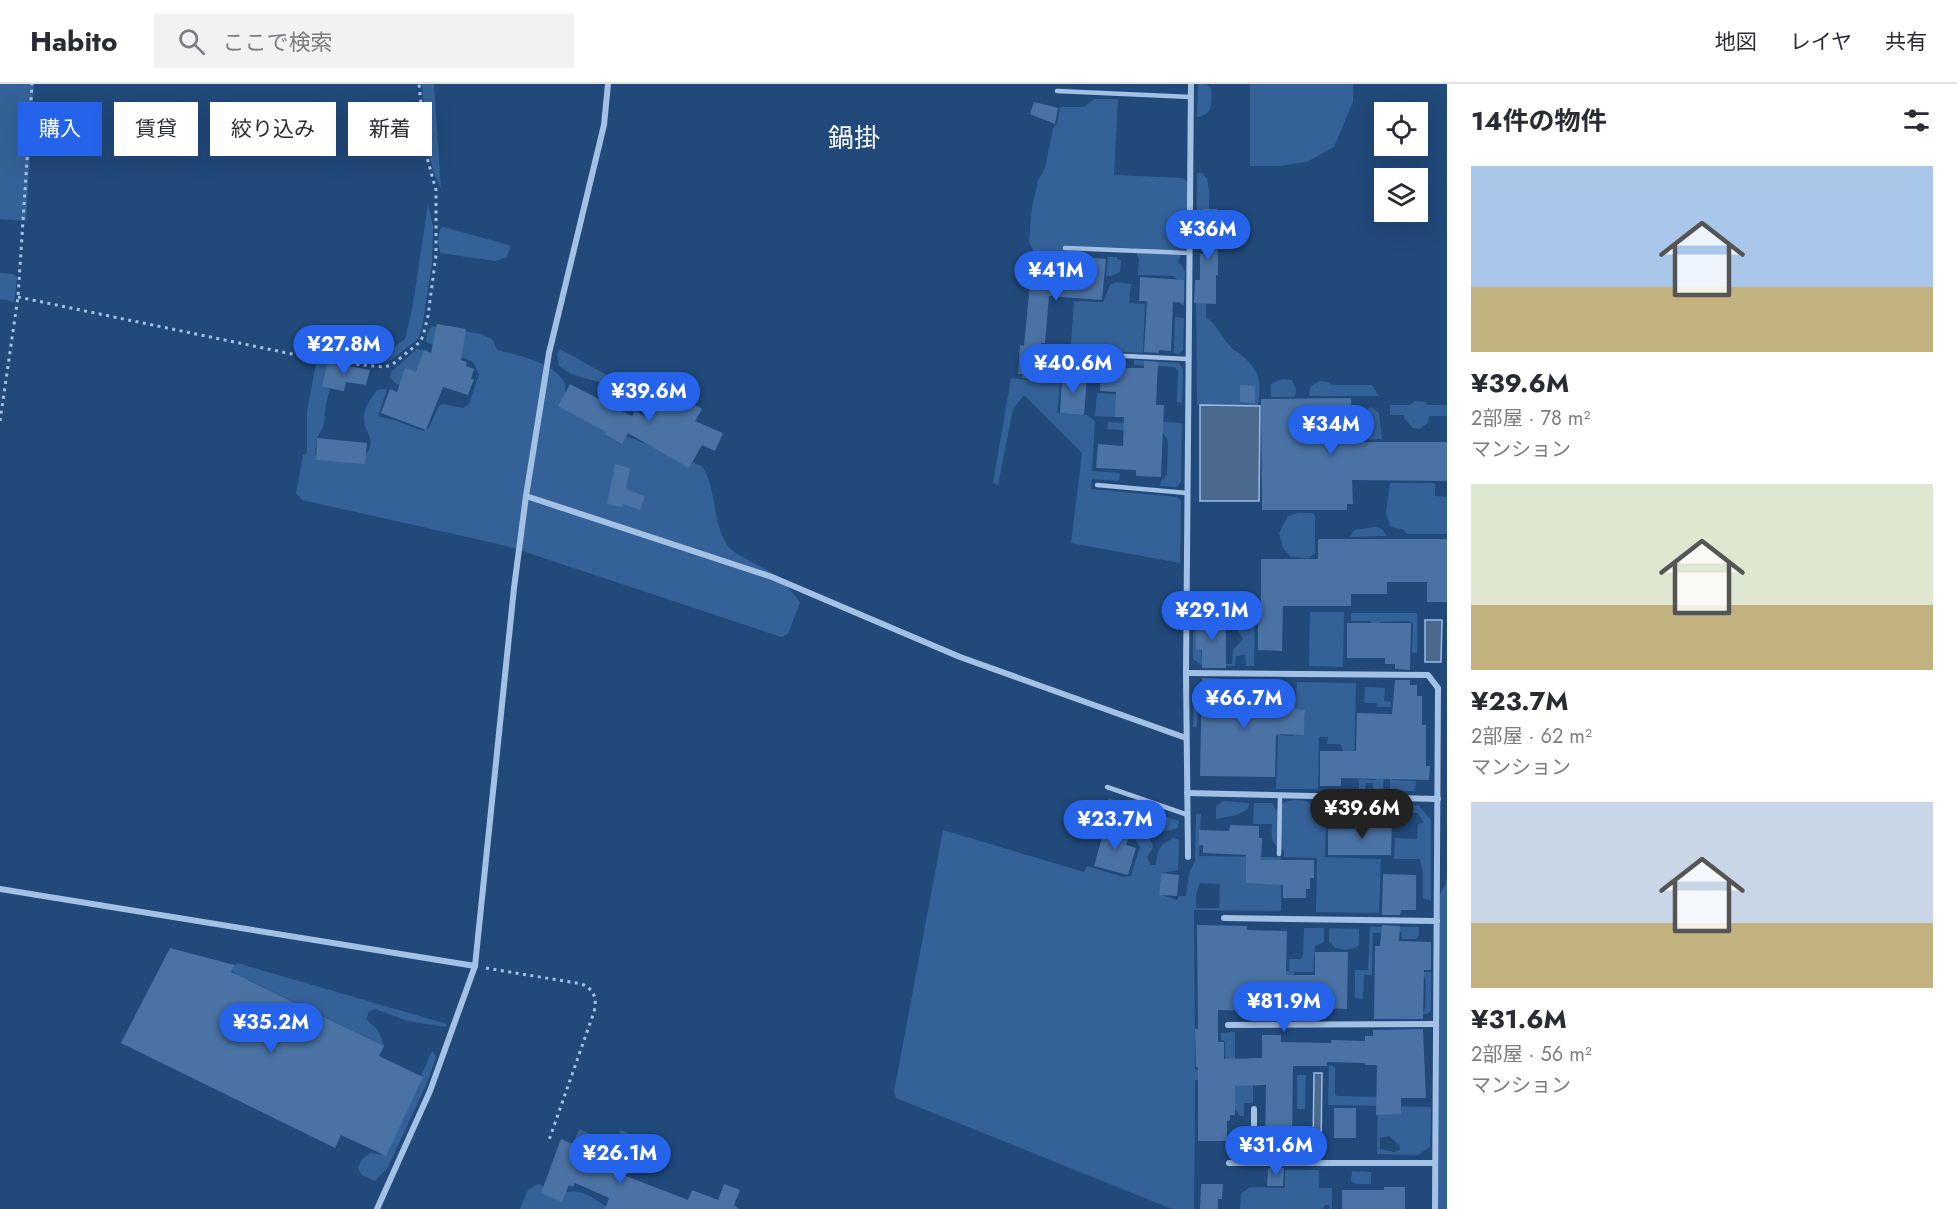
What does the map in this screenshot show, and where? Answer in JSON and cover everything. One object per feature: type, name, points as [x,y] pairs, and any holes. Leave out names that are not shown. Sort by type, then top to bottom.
[{"type":"street","points":[[377,1209],[430,1091],[475,966],[514,588],[526,496],[549,353],[604,125],[608,84]]},
{"type":"street","points":[[1188,857],[1186,673],[1191,84]]},
{"type":"street","points":[[526,496],[772,577],[960,657],[1186,738]]},
{"type":"street","points":[[1186,673],[1428,675],[1438,688],[1435,1209]]},
{"type":"street","points":[[1187,793],[1438,800]]},
{"type":"street","points":[[1438,820],[1447,820]]},
{"type":"street","points":[[0,889],[475,966]]},
{"type":"street","points":[[1224,918],[1437,921]]},
{"type":"street","points":[[1228,1025],[1436,1024]]},
{"type":"street","points":[[1254,1109],[1254,1163]]},
{"type":"street","points":[[1229,1163],[1436,1163]]},
{"type":"lane","points":[[1057,91],[1191,97]]},
{"type":"lane","points":[[1065,248],[1190,253]]},
{"type":"lane","points":[[1063,353],[1188,359]]},
{"type":"lane","points":[[1097,485],[1187,493]]},
{"type":"lane","points":[[1107,787],[1188,815]]},
{"type":"lane","points":[[1279,854],[1280,795]]},
{"type":"path","points":[[0,422],[18,297],[32,84]]},
{"type":"path","points":[[18,297],[292,354],[374,366],[385,367],[393,364],[420,342],[423,336],[436,255],[436,190],[426,154],[418,84]]},
{"type":"path","points":[[475,966],[582,984],[594,993],[596,1003],[594,1012],[548,1143]]},
{"type":"shaded area","points":[[0,84],[34,84],[33,102],[18,102],[18,156],[30,156],[26,221],[0,219]]},
{"type":"shaded area","points":[[422,84],[434,84],[441,189],[430,156],[432,156],[432,102],[423,102]]},
{"type":"shaded area","points":[[1198,84],[1206,84],[1211,88],[1211,98],[1209,111],[1197,117]]},
{"type":"shaded area","points":[[1250,84],[1353,84],[1353,102],[1334,147],[1307,162],[1279,166],[1250,166]]},
{"type":"shaded area","points":[[1094,99],[1118,99],[1114,175],[1183,178],[1188,183],[1187,242],[1178,261],[1185,271],[1184,305],[1180,304],[1181,282],[1173,276],[1138,275],[1139,259],[1134,248],[1075,247],[1056,256],[1035,255],[1029,241],[1032,207],[1038,181],[1045,168],[1060,107],[1084,107]]},
{"type":"shaded area","points":[[1197,173],[1202,173],[1207,179],[1209,222],[1206,228],[1197,230]]},
{"type":"shaded area","points":[[428,204],[433,227],[432,263],[422,328],[418,339],[391,360],[385,363],[374,362],[405,339],[413,304]]},
{"type":"shaded area","points":[[443,227],[509,245],[510,249],[506,258],[495,261],[440,253],[438,241],[440,229]]},
{"type":"shaded area","points":[[1108,257],[1117,257],[1121,260],[1120,272],[1111,276],[1106,276]]},
{"type":"shaded area","points":[[0,273],[13,274],[17,277],[14,302],[0,299]]},
{"type":"shaded area","points":[[1116,282],[1131,284],[1129,303],[1145,304],[1143,353],[1077,350],[1071,345],[1074,301],[1103,302],[1110,285]]},
{"type":"shaded area","points":[[1196,292],[1206,299],[1206,317],[1257,374],[1259,380],[1258,405],[1197,405]]},
{"type":"shaded area","points":[[1175,317],[1184,318],[1183,350],[1179,354],[1174,353]]},
{"type":"shaded area","points":[[432,326],[482,334],[493,340],[497,350],[545,365],[561,377],[565,384],[564,404],[616,435],[631,438],[702,466],[710,485],[722,536],[727,545],[774,575],[800,602],[788,634],[781,637],[507,546],[302,500],[296,493],[303,455],[307,454],[307,411],[316,364],[327,362],[322,387],[330,389],[324,425],[317,438],[315,454],[320,456],[362,459],[371,443],[364,423],[365,411],[377,390],[387,389],[378,416],[423,431],[429,428],[439,406],[443,404],[463,408],[469,404],[479,374],[473,362],[426,342],[427,334]]},
{"type":"shaded area","points":[[417,349],[424,350],[410,388],[396,384],[390,377],[391,372]]},
{"type":"shaded area","points":[[560,349],[637,392],[631,396],[599,382],[571,374],[559,366],[557,355]]},
{"type":"shaded area","points":[[1062,358],[1086,359],[1085,367],[1066,370],[1060,374],[1058,382],[1042,380],[1042,372],[1054,373],[1056,361]]},
{"type":"shaded area","points":[[1134,360],[1179,363],[1183,370],[1182,403],[1177,402],[1178,371],[1175,367],[1134,365]]},
{"type":"shaded area","points":[[1011,378],[1060,383],[1057,413],[1087,415],[1095,422],[1092,471],[1120,473],[1119,481],[1092,479],[1091,489],[1177,497],[1181,501],[1180,563],[1071,543],[1082,453],[1024,395],[1013,409],[998,485],[993,483]]},
{"type":"shaded area","points":[[1282,379],[1292,380],[1296,389],[1295,397],[1271,397],[1271,384]]},
{"type":"shaded area","points":[[1319,381],[1328,382],[1331,385],[1372,385],[1379,396],[1309,396],[1310,387]]},
{"type":"shaded area","points":[[1097,393],[1128,395],[1116,410],[1115,417],[1095,416]]},
{"type":"shaded area","points":[[1415,401],[1426,402],[1427,405],[1447,405],[1447,416],[1429,416],[1428,423],[1419,429],[1413,428],[1404,415],[1390,415],[1390,405],[1410,405]]},
{"type":"shaded area","points":[[1200,405],[1260,406],[1259,501],[1200,501]]},
{"type":"shaded area","points":[[1371,407],[1379,413],[1382,439],[1356,440],[1356,418]]},
{"type":"shaded area","points":[[1129,420],[1182,423],[1181,482],[1177,487],[1160,486],[1161,480],[1167,474],[1168,441],[1164,434],[1107,429],[1108,422],[1127,423]]},
{"type":"shaded area","points":[[1390,483],[1435,483],[1435,496],[1447,497],[1447,534],[1407,534],[1402,529],[1391,527],[1386,513]]},
{"type":"shaded area","points":[[1313,513],[1315,516],[1315,553],[1309,558],[1291,557],[1283,548],[1279,533],[1288,516]]},
{"type":"shaded area","points":[[1376,527],[1382,529],[1387,536],[1350,537],[1354,530]]},
{"type":"shaded area","points":[[1193,612],[1255,612],[1254,666],[1246,666],[1245,655],[1236,656],[1235,666],[1203,666],[1193,659]],"holes":[[[1197,615],[1224,616],[1232,621],[1243,639],[1233,650],[1232,664],[1202,663],[1201,651],[1196,649]]]},
{"type":"shaded area","points":[[1310,612],[1344,612],[1343,667],[1309,666]]},
{"type":"shaded area","points":[[1351,613],[1417,613],[1417,653],[1412,653],[1413,624],[1409,621],[1380,622],[1379,647],[1373,624],[1370,621],[1351,621]]},
{"type":"shaded area","points":[[1425,620],[1442,620],[1441,662],[1425,662]]},
{"type":"shaded area","points":[[1204,680],[1224,689],[1233,688],[1234,680],[1267,681],[1267,686],[1272,688],[1272,708],[1269,708],[1268,693],[1243,688],[1242,730],[1202,685],[1199,688],[1197,727],[1193,727],[1194,688]]},
{"type":"shaded area","points":[[1277,681],[1281,681],[1280,735],[1293,736],[1304,734],[1305,710],[1286,709],[1290,699],[1296,699],[1297,682],[1356,683],[1354,773],[1340,744],[1327,744],[1328,737],[1319,737],[1318,789],[1276,789],[1278,736],[1268,735],[1277,731]]},
{"type":"shaded area","points":[[1365,687],[1385,688],[1384,701],[1391,702],[1391,707],[1377,707],[1377,703],[1364,703]]},
{"type":"shaded area","points":[[1392,743],[1392,780],[1416,781],[1415,791],[1390,791],[1390,776],[1384,776],[1383,791],[1373,791],[1373,783],[1366,783],[1365,790],[1359,790],[1359,779],[1375,780],[1381,772]]},
{"type":"shaded area","points":[[1109,798],[1179,821],[1178,828],[1162,832],[1105,808]]},
{"type":"shaded area","points":[[1223,801],[1249,803],[1248,809],[1237,815],[1216,819],[1216,807]]},
{"type":"shaded area","points":[[1307,801],[1310,804],[1345,804],[1351,809],[1349,825],[1326,825],[1325,857],[1381,859],[1379,913],[1316,912],[1317,858],[1284,857],[1284,850],[1274,844],[1272,824],[1253,824],[1254,803],[1272,803],[1276,811],[1284,802]]},
{"type":"shaded area","points":[[1360,803],[1418,805],[1431,820],[1431,900],[1423,899],[1423,873],[1420,859],[1394,859],[1395,838],[1417,839],[1418,824],[1424,823],[1418,813],[1395,812],[1394,818],[1360,817]]},
{"type":"shaded area","points":[[1196,814],[1201,814],[1199,856],[1281,857],[1281,911],[1194,910],[1195,1070],[1225,1070],[1225,1041],[1221,1040],[1221,1033],[1235,1032],[1235,1070],[1253,1070],[1253,1103],[1244,1103],[1244,1116],[1240,1116],[1236,1110],[1229,1110],[1212,1080],[1195,1080],[1194,1209],[1172,1209],[896,1098],[894,1092],[943,830],[1084,872],[1087,866],[1123,877],[1131,876],[1140,847],[1127,827],[1114,823],[1115,819],[1139,828],[1151,840],[1153,847],[1147,857],[1150,865],[1156,865],[1158,851],[1162,845],[1174,838],[1179,840],[1178,870],[1161,873],[1159,894],[1177,900],[1179,896],[1186,896],[1189,873],[1195,861]],"holes":[[[1200,883],[1220,884],[1219,908],[1196,908],[1196,894]]]},
{"type":"shaded area","points":[[1447,867],[1447,1209],[1438,1209],[1439,896],[1446,883]]},
{"type":"shaded area","points":[[1370,927],[1419,927],[1419,935],[1416,939],[1402,939],[1401,932],[1373,933],[1372,975],[1364,975],[1363,999],[1355,998],[1355,970],[1368,970]]},
{"type":"shaded area","points":[[1304,928],[1324,928],[1324,942],[1315,946],[1313,972],[1294,972],[1294,999],[1281,971],[1289,971],[1289,959],[1301,959],[1303,956]]},
{"type":"shaded area","points":[[1329,928],[1359,929],[1359,945],[1348,950],[1335,948],[1329,941]]},
{"type":"shaded area","points":[[237,963],[447,1024],[445,1027],[408,1021],[375,1009],[368,1012],[367,1020],[378,1030],[384,1046],[249,980],[244,982],[232,970]]},
{"type":"shaded area","points":[[1410,972],[1431,972],[1431,1010],[1427,1014],[1406,1014],[1423,1012],[1425,1009],[1426,980]]},
{"type":"shaded area","points":[[1258,984],[1260,984],[1260,1000],[1282,1002],[1283,1013],[1280,1016],[1258,1016]]},
{"type":"shaded area","points":[[432,1051],[436,1057],[427,1083],[388,1167],[375,1181],[362,1175],[358,1168],[361,1160],[370,1153],[386,1155]]},
{"type":"shaded area","points":[[1329,1065],[1335,1067],[1335,1095],[1383,1097],[1383,1106],[1431,1107],[1430,1147],[1418,1155],[1377,1154],[1378,1106],[1328,1105]],"holes":[[[1389,1136],[1399,1145],[1400,1150],[1394,1152],[1380,1149],[1380,1138]]]},
{"type":"shaded area","points":[[1314,1073],[1322,1073],[1321,1149],[1313,1149]]},
{"type":"shaded area","points":[[1297,1075],[1306,1075],[1305,1109],[1297,1109]]},
{"type":"shaded area","points":[[579,1129],[610,1142],[613,1149],[612,1158],[574,1142]]},
{"type":"shaded area","points":[[619,1129],[647,1142],[641,1161],[649,1165],[643,1171],[631,1165]]},
{"type":"shaded area","points":[[1285,1170],[1319,1170],[1319,1188],[1332,1188],[1332,1209],[1329,1209],[1329,1205],[1325,1205],[1323,1209],[1240,1209],[1241,1193],[1251,1187],[1285,1188]]},
{"type":"shaded area","points":[[1352,1171],[1371,1172],[1371,1184],[1356,1184],[1351,1181]]},
{"type":"shaded area","points":[[538,1184],[559,1194],[581,1192],[612,1209],[520,1209],[528,1190]]},
{"type":"building","points":[[1034,102],[1058,108],[1055,124],[1030,114]]},
{"type":"building","points":[[1203,209],[1217,209],[1216,304],[1194,303],[1195,280],[1200,280],[1200,254],[1203,254]]},
{"type":"building","points":[[1075,256],[1106,259],[1102,300],[1049,296],[1045,343],[1041,343],[1038,380],[1022,378],[1022,374],[1018,374],[1020,345],[1024,346],[1032,262],[1074,268]]},
{"type":"building","points":[[1140,277],[1184,280],[1184,303],[1173,302],[1171,351],[1144,352],[1147,301],[1139,301]]},
{"type":"building","points":[[437,324],[466,329],[461,360],[467,362],[466,366],[474,369],[471,379],[474,379],[468,395],[443,387],[426,430],[381,413],[390,389],[397,392],[405,368],[416,372],[424,350],[431,353]]},
{"type":"building","points":[[1144,361],[1158,362],[1156,405],[1164,405],[1161,477],[1136,476],[1136,470],[1096,468],[1098,444],[1123,446],[1124,417],[1115,417],[1116,392],[1100,391],[1101,368],[1144,368]]},
{"type":"building","points":[[327,362],[370,370],[366,385],[346,382],[344,391],[322,387]]},
{"type":"building","points":[[1062,376],[1087,378],[1084,415],[1060,413]]},
{"type":"building","points":[[570,384],[632,416],[635,411],[646,417],[663,386],[702,409],[695,421],[723,433],[715,451],[702,445],[689,468],[628,433],[622,444],[605,434],[606,432],[558,406]]},
{"type":"building","points":[[1240,385],[1255,386],[1255,403],[1240,402]]},
{"type":"building","points":[[1351,398],[1352,442],[1447,442],[1447,481],[1352,480],[1353,504],[1347,504],[1347,510],[1262,510],[1261,399]]},
{"type":"building","points":[[317,438],[367,443],[365,464],[316,460]]},
{"type":"building","points":[[615,464],[630,468],[626,489],[645,496],[640,510],[623,504],[622,507],[607,504]]},
{"type":"building","points":[[1318,539],[1447,539],[1447,602],[1427,602],[1427,582],[1387,582],[1387,594],[1351,594],[1351,606],[1283,606],[1282,651],[1258,650],[1258,620],[1261,620],[1261,559],[1318,559]]},
{"type":"building","points":[[1196,617],[1220,617],[1221,621],[1226,622],[1226,668],[1202,668],[1202,650],[1196,650]]},
{"type":"building","points":[[1347,623],[1411,623],[1410,670],[1395,669],[1395,664],[1385,664],[1385,658],[1347,658]]},
{"type":"building","points":[[1202,678],[1226,679],[1227,689],[1253,690],[1254,694],[1295,694],[1295,709],[1305,710],[1304,735],[1276,734],[1275,777],[1200,776]]},
{"type":"building","points":[[1395,680],[1410,680],[1410,685],[1417,685],[1417,696],[1422,696],[1422,725],[1426,725],[1426,766],[1430,766],[1429,780],[1341,778],[1341,786],[1320,786],[1320,751],[1356,751],[1357,713],[1392,714]]},
{"type":"building","points":[[1367,819],[1392,820],[1391,855],[1328,855],[1328,829],[1367,829]]},
{"type":"building","points":[[1106,823],[1125,828],[1123,835],[1129,837],[1126,845],[1136,848],[1128,875],[1094,866]]},
{"type":"building","points":[[1230,825],[1259,826],[1259,838],[1262,838],[1261,860],[1314,860],[1314,878],[1310,878],[1310,889],[1306,889],[1306,898],[1283,898],[1283,885],[1246,883],[1246,855],[1203,853],[1203,845],[1199,845],[1199,830],[1229,831]]},
{"type":"building","points":[[1161,873],[1179,875],[1177,896],[1159,895]]},
{"type":"building","points":[[1383,874],[1416,875],[1416,910],[1401,910],[1400,915],[1382,915]]},
{"type":"building","points":[[1197,925],[1247,926],[1247,930],[1287,931],[1286,975],[1315,975],[1315,952],[1348,952],[1347,1009],[1297,1007],[1297,1001],[1249,1000],[1249,1011],[1218,1010],[1218,1042],[1224,1042],[1224,1059],[1262,1058],[1262,1035],[1281,1035],[1281,1042],[1331,1043],[1331,1040],[1365,1041],[1365,1036],[1373,1036],[1373,1030],[1423,1029],[1426,1098],[1401,1098],[1401,1114],[1376,1115],[1377,1065],[1327,1062],[1327,1066],[1293,1066],[1292,1138],[1289,1138],[1288,1150],[1284,1150],[1284,1158],[1268,1158],[1268,1149],[1265,1149],[1266,1085],[1235,1086],[1235,1115],[1230,1115],[1230,1120],[1227,1121],[1227,1141],[1198,1141],[1198,1067],[1196,1067],[1195,1029],[1198,1029]]},
{"type":"building","points":[[1382,925],[1400,926],[1399,941],[1431,942],[1431,970],[1424,970],[1423,1019],[1374,1019],[1375,946],[1380,946]]},
{"type":"building","points":[[170,948],[235,965],[231,972],[384,1046],[379,1056],[423,1077],[386,1156],[341,1135],[335,1148],[121,1043]]},
{"type":"building","points":[[1334,1108],[1356,1108],[1356,1138],[1334,1138]]},
{"type":"building","points":[[561,1139],[611,1161],[608,1169],[688,1200],[692,1190],[718,1200],[724,1184],[740,1190],[734,1205],[739,1209],[605,1209],[609,1198],[575,1183],[573,1187],[569,1185],[562,1202],[541,1193]]},
{"type":"building","points":[[1268,1168],[1284,1168],[1283,1186],[1267,1186]]},
{"type":"building","points":[[1201,1184],[1223,1184],[1222,1199],[1218,1199],[1218,1209],[1200,1209]]},
{"type":"building","points":[[1384,1187],[1405,1187],[1405,1209],[1342,1209],[1342,1190],[1384,1190]]},
{"type":"district","name":"鍋掛","points":[[854,138]]}]
